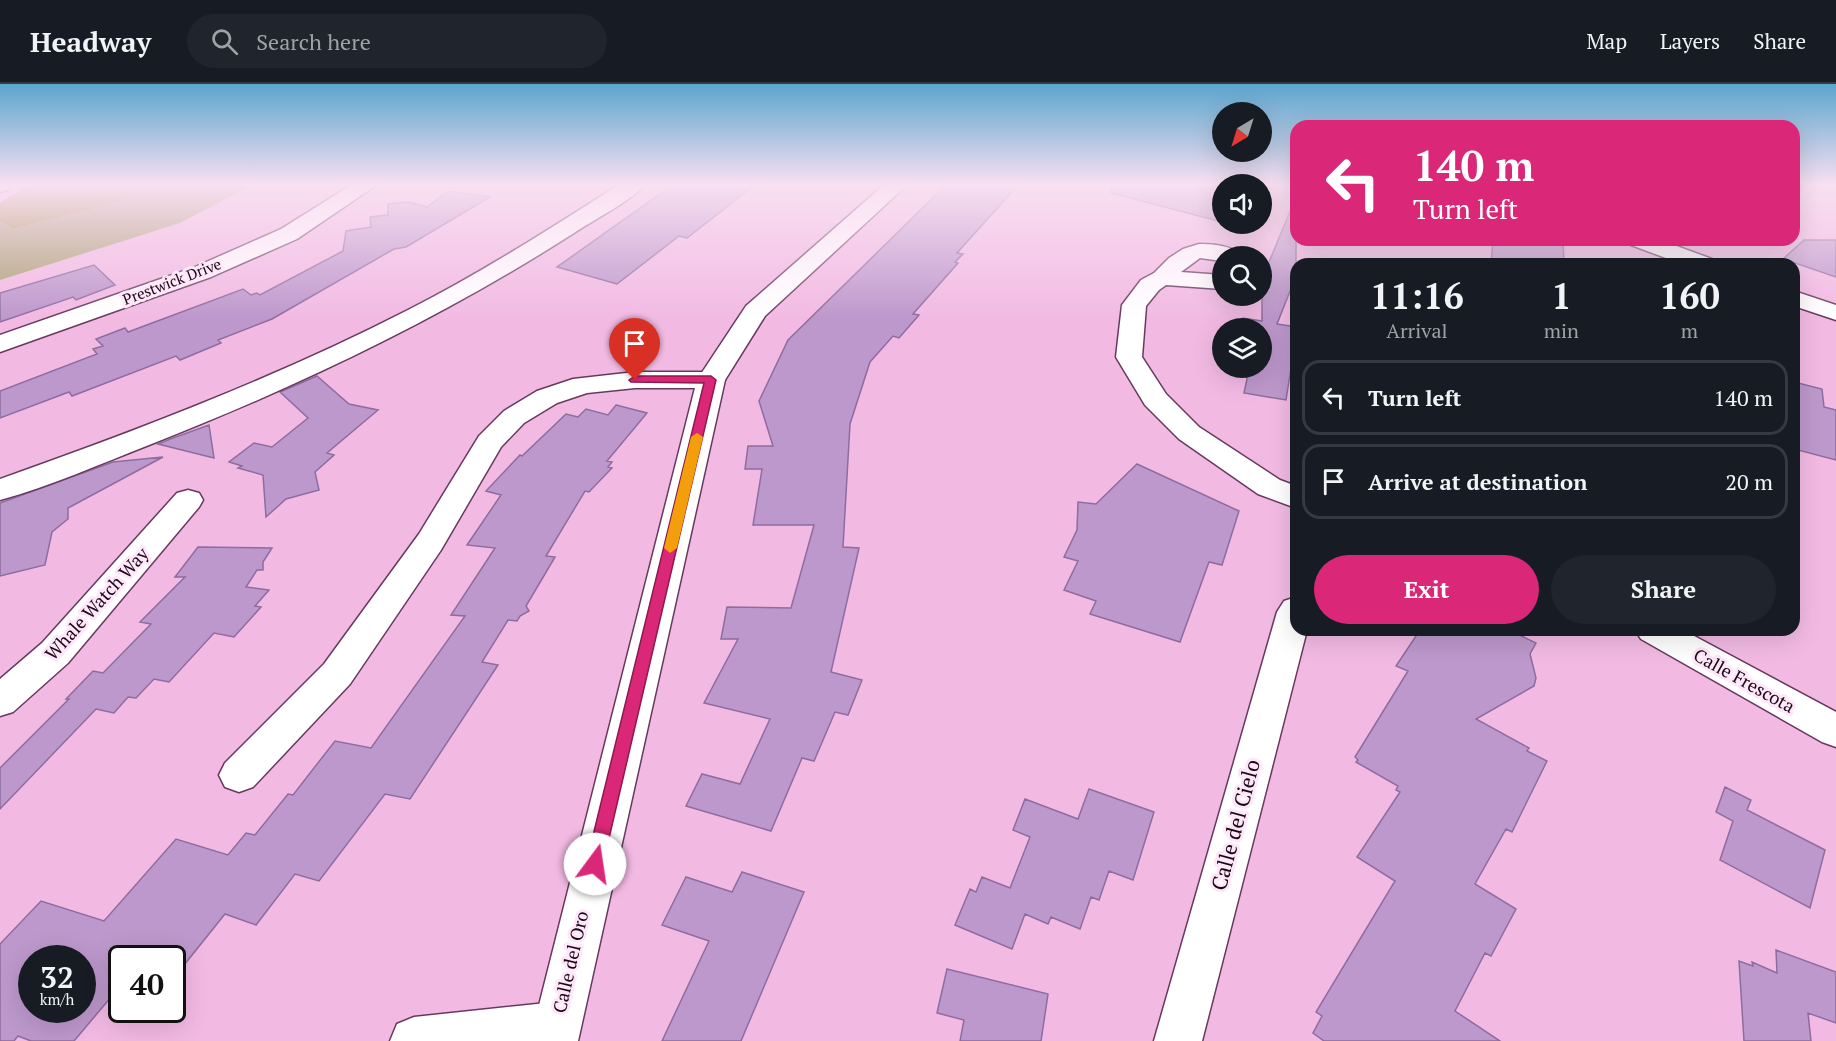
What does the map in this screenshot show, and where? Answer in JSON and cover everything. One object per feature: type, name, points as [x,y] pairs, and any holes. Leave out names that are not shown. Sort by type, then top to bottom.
[{"type":"street","name":"Prestwick Drive","points":[[0,344],[213,267],[297,229]]},
{"type":"street","points":[[0,490],[134,443],[329,359],[489,277],[565,229]]},
{"type":"street","name":"Calle del Oro","points":[[555,1034],[711,380],[755,311],[848,229]]},
{"type":"street","points":[[1655,246],[1688,258]]},
{"type":"street","points":[[1212,253],[1188,254],[1180,257],[1162,278],[1150,285],[1134,305],[1129,357],[1155,399],[1189,433],[1269,487],[1290,496]]},
{"type":"street","points":[[1162,278],[1212,281]]},
{"type":"street","points":[[1800,300],[1836,314]]},
{"type":"street","points":[[239,775],[337,674],[430,542],[489,442],[514,417],[547,396],[584,385],[635,380],[711,380]]},
{"type":"street","name":"Whale Watch Way","points":[[0,701],[55,653],[188,500]]},
{"type":"street","name":"Calle del Cielo","points":[[1178,1041],[1290,627]]},
{"type":"street","name":"Calle Frescota","points":[[1664,636],[1836,731]]},
{"type":"street","points":[[414,1041],[555,1034]]},
{"type":"shaded area","points":[[0,229],[162,229],[0,280]]},
{"type":"building","points":[[361,229],[437,229],[406,247],[394,249],[272,319],[218,340],[221,343],[180,360],[176,356],[72,396],[69,392],[0,418],[0,391],[97,354],[93,349],[103,346],[96,339],[125,328],[128,332],[243,289],[251,295],[257,293],[260,295],[343,251],[346,231]]},
{"type":"building","points":[[611,229],[699,229],[687,238],[679,236],[617,284],[557,267]]},
{"type":"building","points":[[901,229],[979,229],[957,253],[963,254],[955,262],[958,263],[913,314],[919,315],[899,338],[893,336],[870,362],[850,424],[843,547],[859,548],[831,672],[862,680],[848,715],[835,712],[814,761],[802,758],[771,831],[686,806],[702,774],[740,784],[770,719],[704,703],[738,639],[721,639],[727,607],[791,608],[814,525],[753,525],[762,469],[745,469],[748,446],[773,446],[759,401],[788,340]]},
{"type":"building","points":[[1283,229],[1290,229],[1290,246],[1296,246],[1296,258],[1290,258],[1290,291],[1277,324],[1290,326],[1290,375],[1286,400],[1244,393],[1247,378],[1272,378],[1272,318],[1262,318],[1262,306],[1272,306],[1272,255]]},
{"type":"building","points":[[1804,240],[1836,240],[1836,277],[1800,265],[1800,258],[1784,258]]},
{"type":"building","points":[[1492,246],[1563,246],[1564,258],[1492,258]]},
{"type":"building","points":[[94,265],[115,285],[76,300],[73,297],[0,322],[0,293]]},
{"type":"building","points":[[317,376],[349,404],[378,410],[327,453],[334,455],[315,472],[319,490],[286,499],[266,517],[263,475],[238,468],[242,466],[229,462],[254,443],[272,447],[308,418],[280,392]]},
{"type":"building","points":[[1800,384],[1822,389],[1824,407],[1836,410],[1836,460],[1800,451]]},
{"type":"building","points":[[616,405],[647,413],[607,461],[612,462],[608,467],[612,468],[589,492],[585,491],[546,556],[555,557],[526,606],[529,611],[520,616],[517,621],[508,620],[482,662],[498,665],[410,799],[385,794],[319,881],[295,874],[256,925],[225,914],[186,963],[186,945],[108,945],[108,1001],[96,1015],[96,945],[18,945],[18,1023],[89,1023],[74,1041],[31,1041],[18,1036],[14,1041],[0,1041],[0,944],[41,901],[104,921],[176,839],[228,855],[246,833],[255,835],[288,794],[293,795],[335,741],[371,748],[465,616],[451,615],[495,548],[467,545],[501,495],[486,491],[520,455],[522,456],[566,414],[578,417],[586,409],[608,415]]},
{"type":"building","points":[[209,425],[214,458],[158,444],[173,438]]},
{"type":"building","points":[[163,457],[68,508],[68,519],[52,532],[45,565],[0,576],[0,503],[113,462]]},
{"type":"building","points":[[1137,464],[1239,511],[1222,565],[1209,562],[1180,642],[1090,614],[1096,601],[1064,590],[1078,561],[1064,557],[1077,530],[1078,502],[1096,504]]},
{"type":"building","points":[[198,547],[272,548],[263,562],[263,570],[257,570],[246,587],[269,590],[255,606],[261,607],[234,637],[214,633],[169,682],[154,679],[136,698],[128,697],[114,713],[96,709],[0,809],[0,768],[69,699],[66,699],[93,671],[103,673],[151,624],[140,622],[185,577],[175,577]]},
{"type":"building","points":[[1416,636],[1521,636],[1536,643],[1530,654],[1536,678],[1534,686],[1476,719],[1529,748],[1527,751],[1547,761],[1512,832],[1506,829],[1475,884],[1516,909],[1491,956],[1485,953],[1455,1011],[1500,1041],[1324,1041],[1313,1033],[1322,1016],[1316,1012],[1395,881],[1357,857],[1400,792],[1396,790],[1398,786],[1356,762],[1358,760],[1355,757],[1408,671],[1396,666]]},
{"type":"building","points":[[1725,787],[1751,800],[1747,810],[1825,850],[1810,908],[1720,860],[1733,821],[1716,812]]},
{"type":"building","points":[[1089,789],[1154,812],[1133,880],[1109,871],[1099,900],[1091,897],[1080,929],[1051,917],[1048,924],[1025,914],[1012,949],[955,925],[970,889],[976,892],[982,877],[1010,888],[1030,837],[1013,830],[1025,799],[1078,819]]},
{"type":"building","points":[[742,872],[804,892],[741,1041],[662,1041],[709,941],[662,925],[686,877],[732,892]]},
{"type":"building","points":[[1776,950],[1836,972],[1836,1023],[1808,1013],[1811,1041],[1744,1041],[1739,961],[1753,966],[1752,962],[1777,973]]},
{"type":"building","points":[[947,969],[1048,994],[1041,1041],[960,1041],[964,1020],[937,1013]]},
{"type":"slow traffic","points":[[670,548],[697,437]]},
{"type":"route","points":[[595,864],[711,380],[635,380]]}]
